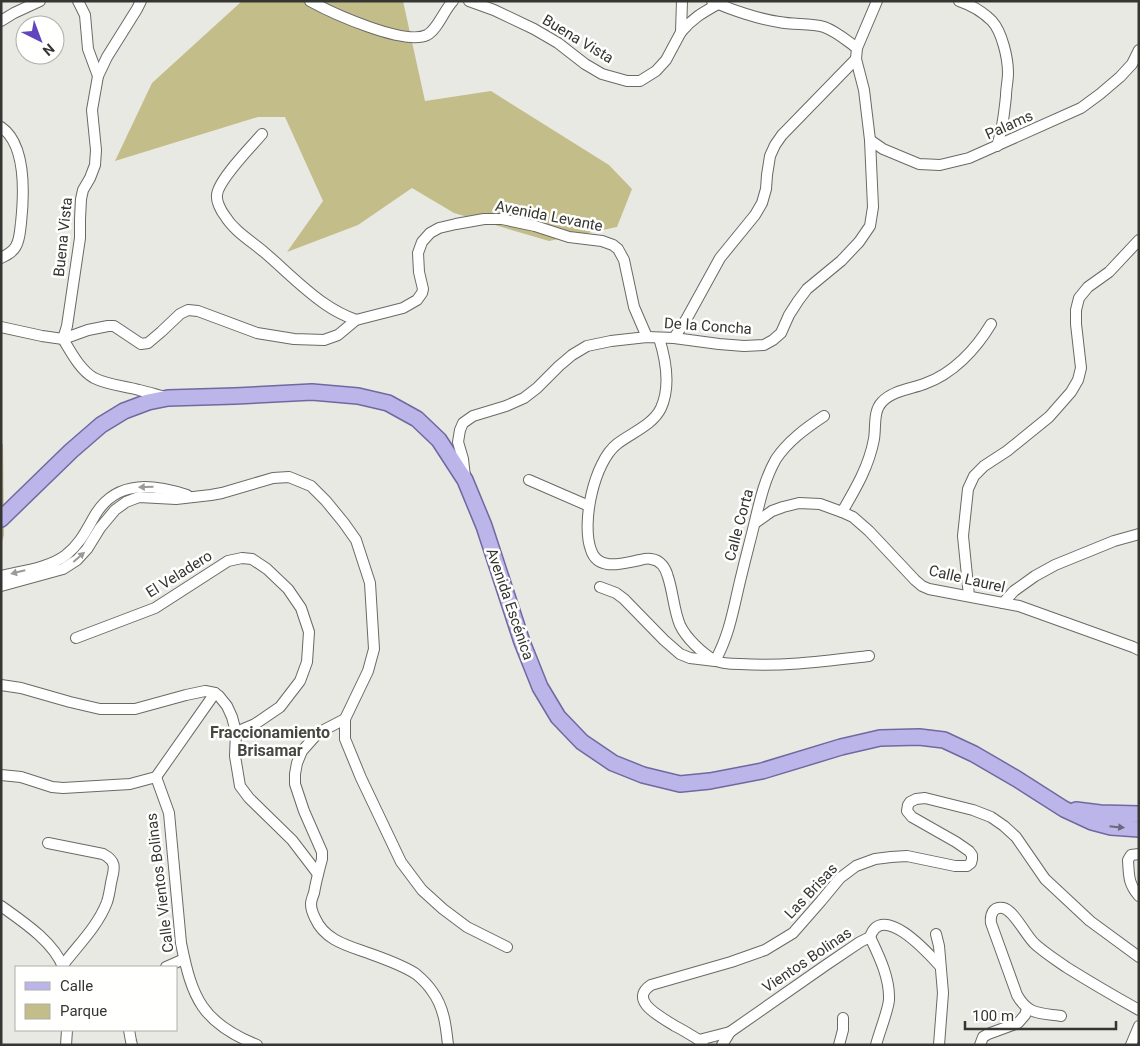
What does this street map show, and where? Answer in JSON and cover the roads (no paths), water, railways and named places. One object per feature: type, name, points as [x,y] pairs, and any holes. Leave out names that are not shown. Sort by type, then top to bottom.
[{"type":"main road","name":"Avenida Escénica","points":[[1,519],[71,451],[101,425],[124,411],[148,402],[168,398],[312,392],[358,396],[388,403],[417,419],[439,440],[465,480],[484,526],[522,642],[540,687],[558,717],[582,742],[613,763],[643,775],[680,784],[710,782],[762,771],[841,747],[880,738],[919,737],[944,740],[974,754],[1064,809],[1092,822],[1111,827],[1139,829]]},
{"type":"main road","name":"Avenida Escénica","points":[[1064,809],[1100,813],[1139,814]]},
{"type":"street","points":[[1,20],[40,1]]},
{"type":"street","points":[[78,1],[85,16],[88,49],[98,76]]},
{"type":"street","name":"Buena Vista","points":[[63,339],[67,326],[80,238],[81,199],[83,190],[95,165],[96,150],[92,110],[98,76],[107,57],[141,1]]},
{"type":"street","points":[[310,1],[332,13],[366,27],[408,37],[426,36],[432,32],[453,1]]},
{"type":"street","name":"Buena Vista","points":[[469,1],[494,10],[534,29],[558,43],[585,64],[602,74],[627,81],[640,81],[656,71],[666,60],[681,32],[682,1]]},
{"type":"street","name":"De la Concha","points":[[465,480],[463,459],[458,442],[463,423],[473,416],[506,406],[524,398],[572,355],[587,346],[647,337],[674,338],[719,344],[764,345],[780,333],[793,308],[807,289],[841,261],[859,242],[870,226],[873,207],[870,140],[864,90],[856,59],[857,48],[877,1]]},
{"type":"street","points":[[959,1],[980,11],[993,22],[1006,54],[1008,73],[1004,121],[997,146]]},
{"type":"street","points":[[681,32],[698,15],[715,3],[777,22],[814,25],[826,28],[857,48]]},
{"type":"street","name":"Palams","points":[[870,140],[883,149],[919,164],[940,165],[969,158],[1081,108],[1120,77],[1132,64],[1139,50]]},
{"type":"street","points":[[674,338],[691,312],[720,258],[751,221],[762,203],[766,189],[770,156],[782,135],[856,59]]},
{"type":"street","points":[[1,127],[10,135],[20,160],[22,212],[16,246],[10,254],[1,258]]},
{"type":"street","points":[[262,134],[220,186],[216,195],[222,211],[234,227],[324,304],[342,315],[356,320]]},
{"type":"street","name":"Avenida Levante","points":[[63,339],[88,330],[114,326],[141,344],[148,343],[180,314],[188,310],[198,311],[257,333],[294,339],[324,340],[338,335],[356,320],[403,308],[417,300],[423,289],[418,253],[422,242],[430,233],[439,228],[484,219],[502,219],[569,237],[602,241],[613,245],[618,249],[624,260],[634,307],[647,337]]},
{"type":"street","points":[[969,596],[963,536],[968,489],[974,476],[984,466],[1007,451],[1049,417],[1071,392],[1078,380],[1081,368],[1076,324],[1076,310],[1079,298],[1088,288],[1109,272],[1139,240]]},
{"type":"street","points":[[842,512],[869,460],[874,437],[876,412],[880,403],[888,397],[907,389],[930,382],[957,364],[974,348],[991,324]]},
{"type":"street","points":[[1,327],[63,339],[75,359],[94,378],[168,398]]},
{"type":"street","points":[[660,338],[666,374],[666,391],[661,409],[652,420],[615,445],[603,462],[596,476],[589,506],[588,536],[591,551],[595,558],[602,563],[612,566],[651,558],[658,561],[664,568],[668,578],[680,625],[689,640],[715,661]]},
{"type":"street","name":"Calle Corta","points":[[715,661],[732,621],[742,574],[768,476],[776,459],[800,432],[824,416]]},
{"type":"street","points":[[1,586],[63,569],[77,560],[87,550],[100,528],[115,510],[126,502],[139,497],[176,499],[222,493],[273,478],[289,477],[311,486],[344,523],[356,540],[370,583],[374,649],[368,671],[346,718],[345,739],[361,778],[401,862],[422,890],[467,927],[507,947]]},
{"type":"street","points":[[529,480],[589,506]]},
{"type":"street","points":[[1,576],[54,563],[66,555],[82,538],[99,510],[114,495],[124,490],[155,487],[193,496]]},
{"type":"street","name":"Calle Laurel","points":[[755,523],[772,511],[784,507],[799,503],[820,504],[853,517],[922,586],[1019,606],[1139,650]]},
{"type":"street","points":[[1003,604],[1014,591],[1055,565],[1106,544],[1139,534]]},
{"type":"street","name":"El Veladero","points":[[76,638],[155,608],[228,561],[242,558],[252,559],[267,569],[288,589],[301,608],[309,632],[307,662],[300,681],[280,707],[255,724],[236,732]]},
{"type":"street","points":[[600,587],[616,593],[624,599],[664,640],[680,654],[690,658],[730,664],[780,665],[869,656]]},
{"type":"street","points":[[1,685],[21,688],[100,709],[135,709],[205,691],[215,693],[227,706],[232,717],[236,732],[235,756],[240,786],[249,798],[292,840],[318,874]]},
{"type":"street","points":[[1,775],[21,777],[52,787],[63,788],[130,784],[156,777],[215,693]]},
{"type":"street","points":[[346,718],[318,733],[302,751],[295,774],[295,784],[304,811],[322,852],[311,904],[313,915],[325,934],[334,940],[399,966],[415,974],[426,983],[440,1006],[445,1022],[448,1045]]},
{"type":"street","name":"Calle Vientos Bolinas","points":[[156,777],[169,813],[181,943],[196,997],[204,1010],[224,1029],[257,1045]]},
{"type":"street","name":"Las Brisas","points":[[730,1032],[701,1042],[647,1007],[643,999],[643,993],[650,985],[731,962],[765,950],[793,933],[840,878],[856,866],[875,860],[907,856],[955,866],[967,866],[971,863],[972,855],[969,851],[912,817],[907,811],[908,806],[910,802],[916,799],[925,798],[973,810],[991,817],[1004,826],[1016,837],[1045,879],[1090,922],[1139,957]]},
{"type":"street","points":[[1,906],[43,938],[63,966],[95,924],[107,902],[114,869],[110,858],[103,854],[48,843]]},
{"type":"street","points":[[1139,854],[1131,854],[1128,860],[1130,884],[1139,896]]},
{"type":"street","points":[[1061,1016],[1035,1012],[1026,1009],[1021,1004],[990,923],[990,916],[997,908],[1004,908],[1010,912],[1032,941],[1042,950],[1089,982],[1139,1010]]},
{"type":"street","points":[[870,937],[876,927],[893,926],[923,947],[940,966]]},
{"type":"street","points":[[936,934],[939,946],[943,992],[939,1045]]},
{"type":"street","name":"Vientos Bolinas","points":[[722,1045],[730,1032],[826,965],[870,937],[883,965],[889,1001],[876,1045]]},
{"type":"street","points":[[168,966],[184,959]]},
{"type":"street","points":[[980,1045],[983,1037],[988,1034],[1018,1023],[1025,1015],[1026,1009]]},
{"type":"street","points":[[839,1045],[843,1030],[843,1018]]},
{"type":"street","points":[[1131,1045],[1139,1026]]},
{"type":"street","points":[[66,1045],[67,1031]]},
{"type":"street","points":[[130,1031],[132,1045]]},
{"type":"district","name":"Fraccionamiento Brisamar","points":[[270,741]]}]
